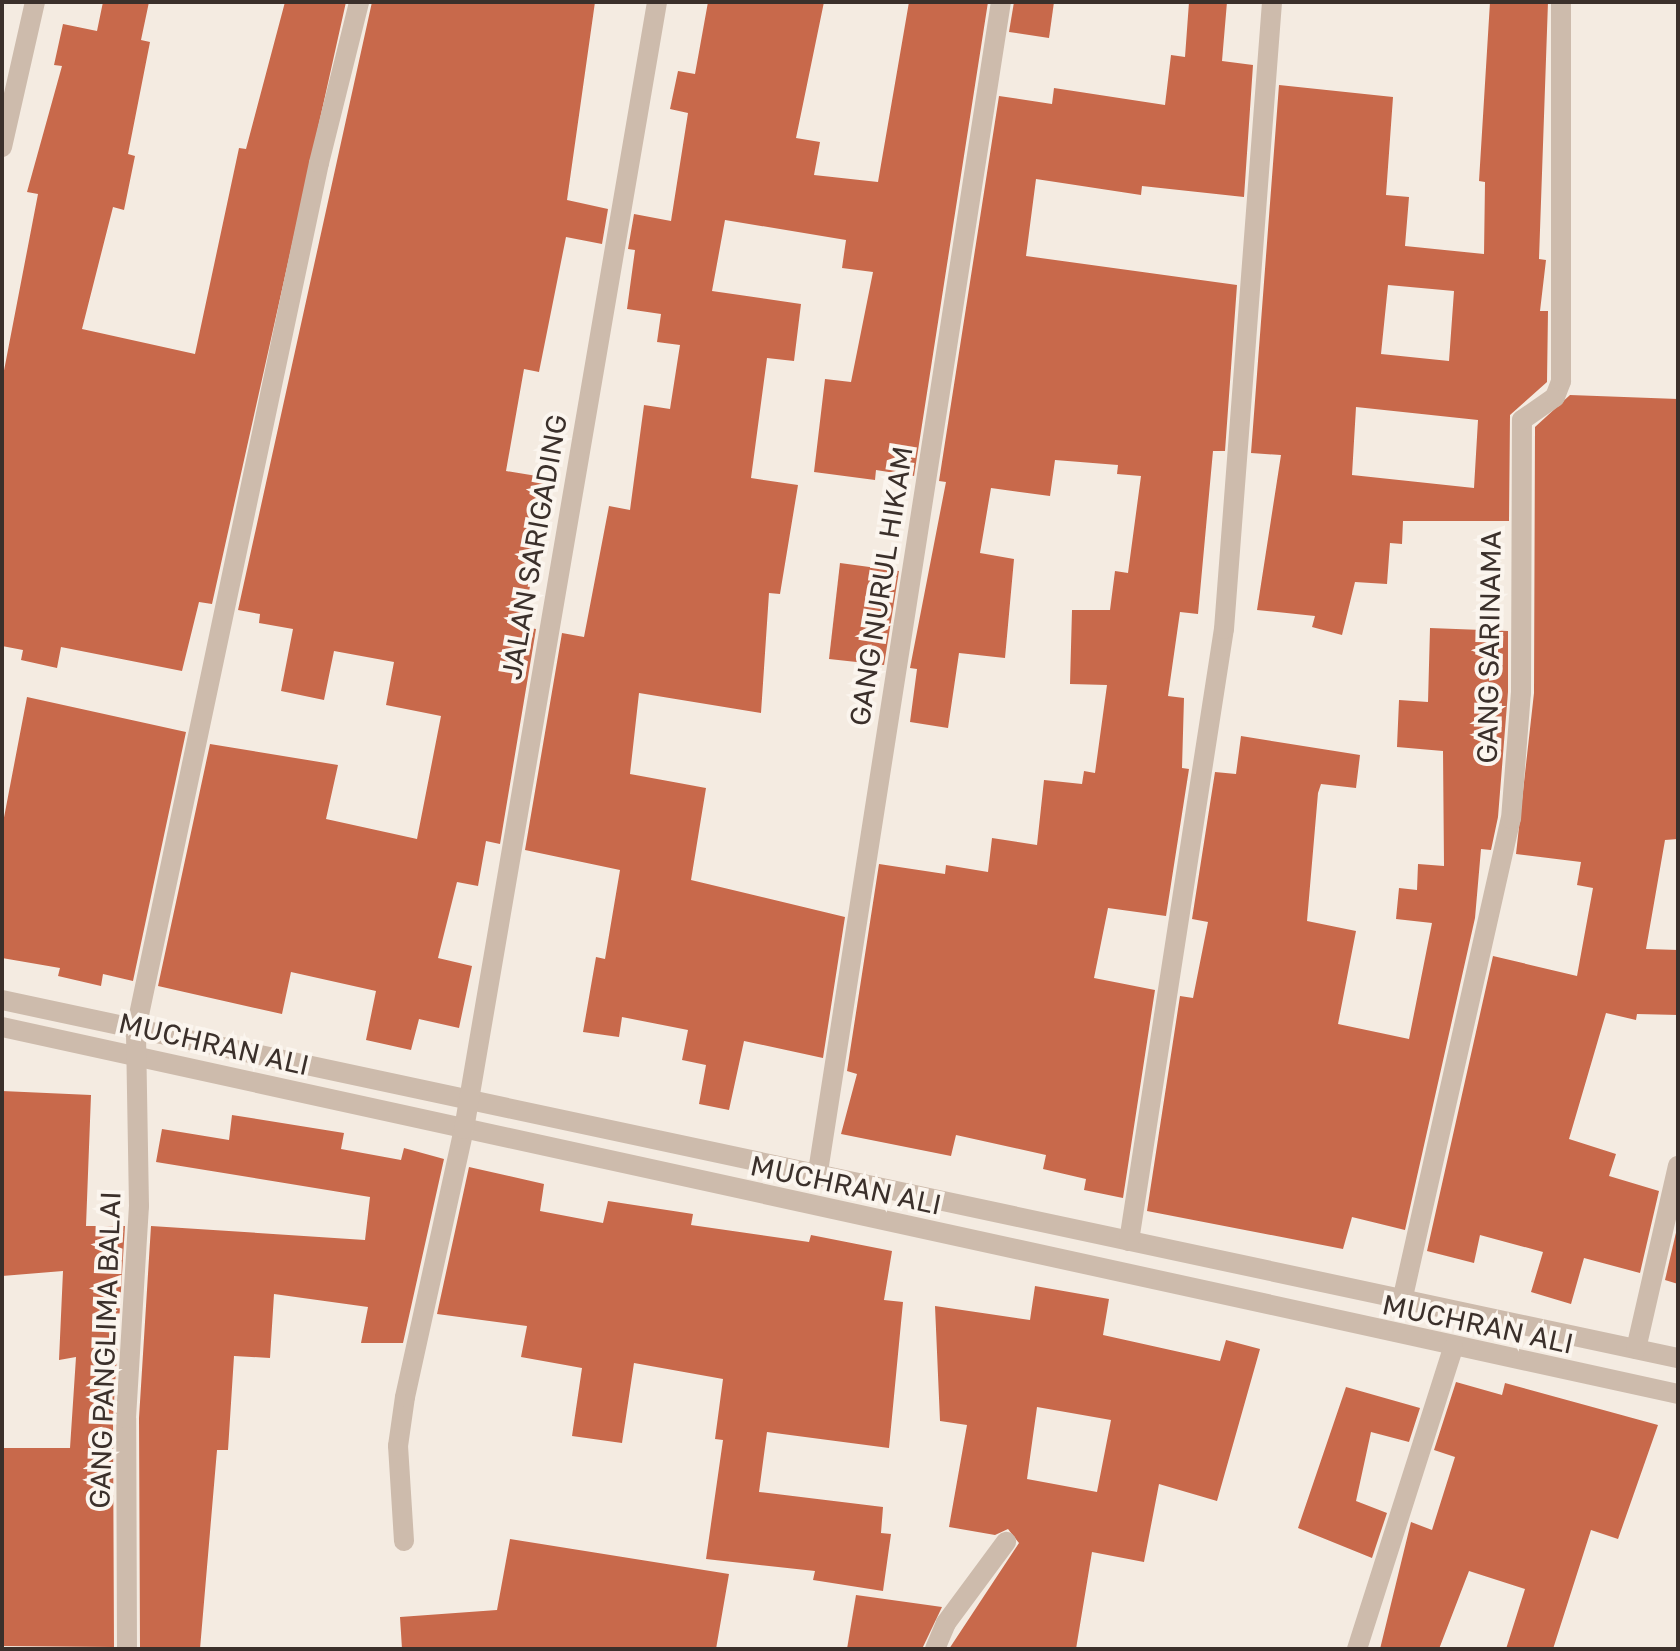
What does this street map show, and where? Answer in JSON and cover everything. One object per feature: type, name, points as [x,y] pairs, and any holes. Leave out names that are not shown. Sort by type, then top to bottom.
[{"type":"street","points":[[2,147],[35,2]]},
{"type":"street","name":"GANG PANGLIMA BALAI","points":[[127,1649],[126,1418],[139,1206],[133,1053],[136,1029],[319,163],[359,2]]},
{"type":"street","name":"JALAN SARIGADING","points":[[404,1541],[398,1446],[405,1397],[464,1129],[466,1101],[657,2]]},
{"type":"street","name":"GANG NURUL HIKAM","points":[[817,1178],[1001,2]]},
{"type":"street","points":[[1129,1241],[1224,629],[1272,2]]},
{"type":"street","name":"GANG SARINAMA","points":[[1402,1301],[1511,819],[1521,693],[1522,420],[1555,397],[1561,381],[1561,2]]},
{"type":"street","name":"MUCHRAN ALI","points":[[2,1000],[817,1178],[1678,1358]]},
{"type":"street","name":"MUCHRAN ALI","points":[[2,1027],[133,1053],[302,1094],[1453,1348],[1678,1394]]},
{"type":"street","points":[[302,1094],[308,1066]]},
{"type":"street","points":[[1636,1349],[1678,1166]]},
{"type":"street","points":[[1522,1362],[1531,1328]]},
{"type":"street","points":[[1357,1649],[1453,1348]]},
{"type":"street","points":[[935,1649],[946,1623],[1006,1542]]},
{"type":"building","points":[[103,2],[149,2],[141,40],[150,42],[128,154],[135,156],[124,210],[113,207],[82,329],[195,354],[239,148],[246,149],[285,2],[346,2],[212,604],[199,602],[182,671],[61,647],[57,668],[21,660],[23,650],[2,646],[2,381],[38,194],[27,192],[62,66],[54,65],[63,24],[97,31]]},
{"type":"building","points":[[372,2],[595,2],[567,200],[608,209],[602,244],[566,237],[539,372],[524,369],[506,471],[549,478],[527,603],[525,627],[536,629],[500,844],[486,841],[478,886],[457,882],[438,958],[472,966],[459,1028],[419,1019],[411,1050],[366,1040],[376,991],[291,972],[282,1014],[158,986],[210,744],[338,765],[326,819],[417,839],[441,716],[386,705],[394,662],[334,651],[324,700],[281,691],[293,629],[259,623],[260,614],[238,610]]},
{"type":"building","points":[[708,2],[824,2],[796,138],[820,142],[814,175],[878,182],[909,2],[988,2],[914,476],[876,470],[875,480],[814,472],[825,379],[851,382],[873,272],[842,268],[846,240],[725,220],[712,291],[801,304],[794,361],[767,358],[751,478],[798,485],[780,594],[769,593],[761,713],[639,693],[630,774],[706,788],[691,880],[845,917],[823,1058],[744,1041],[729,1110],[699,1104],[706,1065],[682,1060],[688,1030],[622,1017],[619,1037],[583,1032],[596,957],[605,959],[620,870],[525,850],[562,633],[584,637],[609,506],[630,510],[644,405],[670,409],[680,345],[657,342],[661,314],[627,309],[635,250],[628,249],[634,214],[671,221],[688,113],[670,109],[678,71],[695,74]]},
{"type":"building","points":[[1014,2],[1054,2],[1049,38],[1009,32]]},
{"type":"building","points":[[1189,2],[1227,2],[1222,61],[1253,65],[1244,197],[1142,186],[1141,195],[1036,179],[1026,256],[1237,285],[1225,451],[1213,451],[1198,614],[1180,612],[1168,696],[1184,698],[1182,768],[1189,769],[1166,916],[1108,908],[1094,978],[1155,990],[1123,1198],[1084,1190],[1086,1179],[1043,1169],[1046,1155],[956,1135],[951,1156],[841,1134],[857,1074],[847,1071],[879,864],[945,874],[946,865],[988,872],[992,838],[1037,845],[1044,780],[1082,784],[1084,771],[1095,773],[1107,685],[1070,684],[1072,610],[1110,610],[1115,571],[1128,573],[1141,476],[1117,474],[1118,465],[1055,460],[1050,496],[991,488],[980,553],[1014,559],[1005,658],[959,653],[948,728],[910,722],[917,669],[910,668],[946,482],[939,481],[999,96],[1052,104],[1054,88],[1165,105],[1171,55],[1185,57]]},
{"type":"building","points":[[1490,2],[1548,2],[1539,259],[1546,260],[1540,311],[1548,311],[1547,382],[1510,415],[1509,521],[1403,521],[1402,544],[1390,543],[1387,584],[1355,582],[1342,635],[1312,627],[1315,616],[1257,610],[1281,455],[1251,453],[1279,85],[1393,97],[1386,195],[1409,197],[1405,246],[1484,254],[1485,182],[1479,181]],"holes":[[[1388,285],[1454,291],[1449,361],[1381,354]],[[1356,407],[1478,420],[1474,488],[1352,475]]]},
{"type":"building","points":[[1570,395],[1678,399],[1678,839],[1665,840],[1646,949],[1678,950],[1678,1015],[1637,1014],[1636,1020],[1606,1013],[1569,1139],[1616,1154],[1609,1176],[1659,1191],[1640,1273],[1584,1258],[1571,1304],[1531,1292],[1543,1252],[1480,1235],[1474,1263],[1427,1251],[1493,956],[1577,976],[1593,888],[1577,885],[1581,862],[1516,854],[1534,693],[1535,427]]},
{"type":"building","points":[[840,563],[899,571],[884,665],[829,659]]},
{"type":"building","points":[[1430,628],[1508,631],[1508,692],[1498,817],[1491,850],[1481,849],[1475,918],[1405,1230],[1352,1217],[1343,1249],[1147,1211],[1180,996],[1193,998],[1208,922],[1192,919],[1215,772],[1236,774],[1241,736],[1360,755],[1356,788],[1321,784],[1318,793],[1307,921],[1356,931],[1338,1024],[1409,1039],[1432,923],[1396,919],[1399,888],[1417,890],[1418,864],[1444,866],[1443,751],[1397,747],[1399,700],[1428,702]]},
{"type":"building","points":[[27,697],[186,732],[133,981],[103,974],[101,986],[58,976],[60,968],[2,958],[2,828]]},
{"type":"building","points":[[2,1091],[91,1095],[86,1226],[125,1226],[113,1418],[114,1647],[2,1646],[2,1448],[70,1448],[76,1357],[59,1360],[63,1271],[2,1276]]},
{"type":"building","points":[[232,1115],[344,1133],[341,1149],[401,1160],[404,1148],[444,1159],[403,1343],[361,1343],[368,1307],[274,1294],[270,1358],[234,1356],[228,1450],[217,1450],[200,1649],[140,1648],[139,1418],[151,1226],[365,1240],[370,1197],[156,1162],[162,1129],[229,1140]]},
{"type":"building","points":[[469,1167],[544,1184],[540,1211],[603,1223],[608,1201],[693,1214],[691,1225],[809,1242],[811,1235],[892,1251],[884,1300],[903,1302],[889,1448],[767,1432],[759,1492],[883,1507],[881,1533],[891,1534],[883,1591],[813,1580],[815,1571],[706,1559],[723,1440],[715,1439],[723,1379],[634,1363],[622,1443],[572,1436],[582,1368],[521,1357],[527,1326],[437,1314]]},
{"type":"building","points":[[1678,1224],[1678,1284],[1665,1280]]},
{"type":"building","points":[[1035,1286],[1109,1299],[1103,1335],[1220,1361],[1226,1340],[1260,1349],[1217,1501],[1159,1484],[1144,1562],[1092,1552],[1076,1649],[949,1649],[1019,1543],[1008,1529],[995,1535],[949,1527],[967,1425],[940,1421],[935,1306],[1030,1320]],"holes":[[[1037,1407],[1111,1420],[1097,1492],[1027,1479]]]},
{"type":"building","points":[[1456,1382],[1502,1395],[1505,1383],[1658,1425],[1618,1539],[1591,1530],[1553,1649],[1506,1649],[1525,1589],[1469,1571],[1439,1649],[1380,1649],[1411,1522],[1432,1530],[1455,1457],[1434,1450]]},
{"type":"building","points":[[1346,1387],[1420,1408],[1409,1442],[1371,1432],[1356,1501],[1387,1513],[1372,1558],[1298,1528]]},
{"type":"building","points":[[510,1539],[729,1574],[716,1649],[402,1649],[400,1617],[497,1610]]},
{"type":"building","points":[[856,1595],[942,1607],[922,1649],[847,1649]]}]
